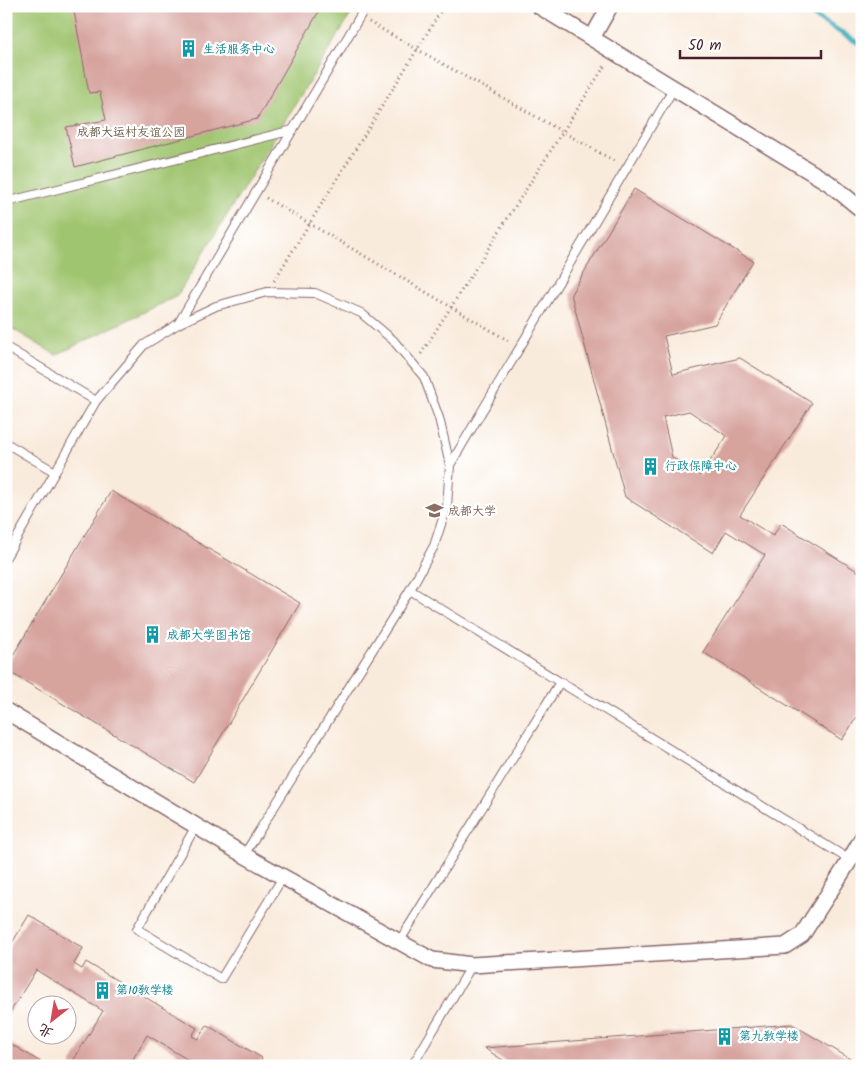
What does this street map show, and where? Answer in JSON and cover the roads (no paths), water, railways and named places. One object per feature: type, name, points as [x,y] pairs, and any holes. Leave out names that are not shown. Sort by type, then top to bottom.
[{"type":"street","points":[[539,6],[830,183],[862,210]]},
{"type":"street","points":[[592,38],[607,12]]},
{"type":"street","points":[[6,711],[244,855],[432,960],[472,965],[785,946],[802,935],[862,838]]},
{"type":"lane","points":[[178,324],[366,6]]},
{"type":"lane","points":[[450,465],[674,88]]},
{"type":"lane","points":[[6,202],[293,130]]},
{"type":"lane","points":[[6,557],[96,401],[144,345],[178,324],[216,306],[267,292],[315,293],[361,312],[393,340],[424,377],[439,418],[450,465],[447,506],[434,546],[410,590],[244,855]]},
{"type":"lane","points":[[6,347],[96,401]]},
{"type":"lane","points":[[6,443],[55,472]]},
{"type":"lane","points":[[410,590],[850,860]]},
{"type":"lane","points":[[399,942],[560,682]]},
{"type":"lane","points":[[196,826],[137,929],[221,979],[283,877]]},
{"type":"lane","points":[[414,1065],[472,965]]},
{"type":"waterway","points":[[797,6],[862,45]]},
{"type":"place","name":"生活服务中心","points":[[189,49]]},
{"type":"place","name":"行政保障中心","points":[[651,466]]},
{"type":"place","name":"成都大学","points":[[434,511]]},
{"type":"place","name":"成都大学图书馆","points":[[153,635]]},
{"type":"place","name":"第10教学楼","points":[[102,990]]},
{"type":"place","name":"第九教学楼","points":[[725,1036]]},
{"type":"park label","name":"成都大运村友谊公园","points":[[131,132]]}]
